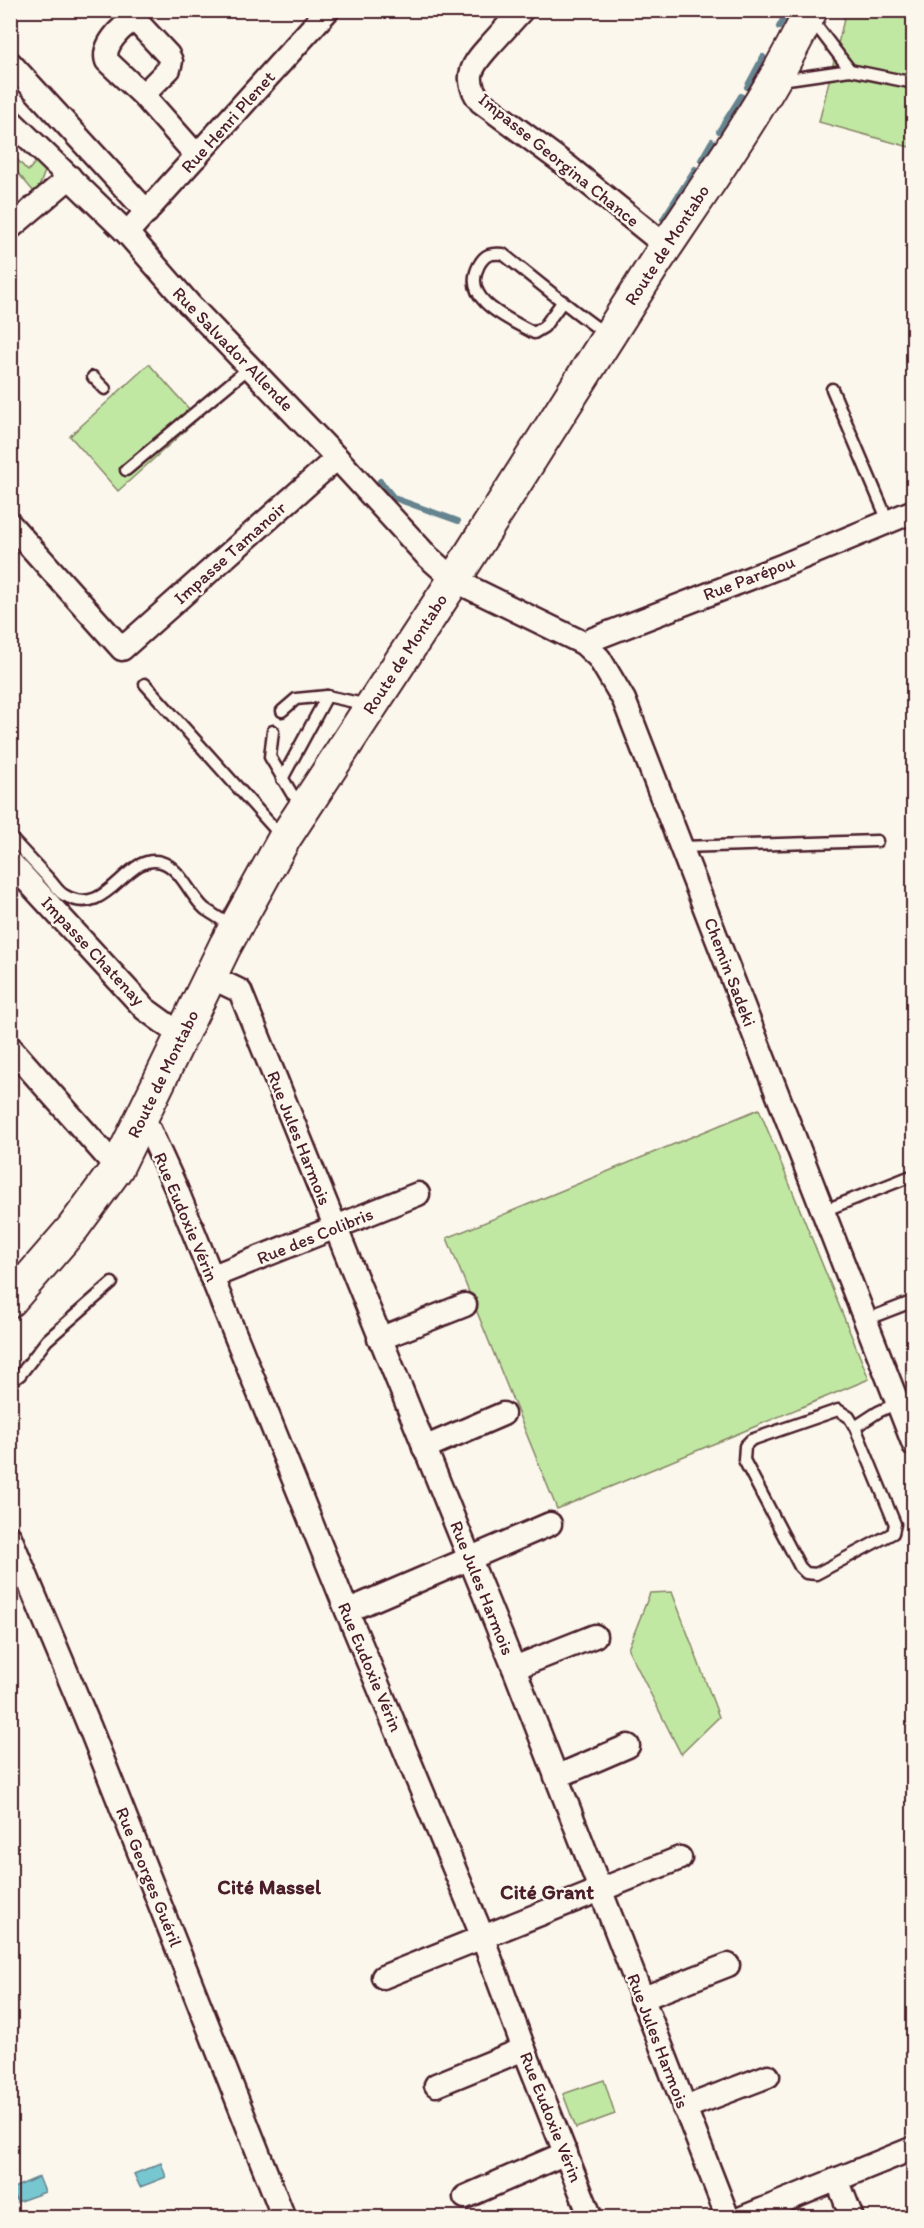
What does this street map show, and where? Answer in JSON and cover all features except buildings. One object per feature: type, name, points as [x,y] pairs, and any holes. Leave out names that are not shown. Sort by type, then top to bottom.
[{"type":"main road","name":"Route de Montabo","points":[[10,1301],[73,1228],[117,1168],[234,928],[284,839],[454,579],[608,335],[666,246],[675,236],[772,81],[810,12]]},
{"type":"street","name":"Rue Henri Plenet","points":[[127,233],[328,10]]},
{"type":"street","name":"Impasse Georgina Chance","points":[[522,10],[476,61],[471,75],[474,93],[481,102],[566,165],[666,246]]},
{"type":"street","points":[[10,63],[147,212]]},
{"type":"street","points":[[143,94],[197,156]]},
{"type":"street","name":"Rue Salvador Allende","points":[[10,120],[127,233],[189,304],[338,458],[427,556],[454,579]]},
{"type":"street","points":[[10,228],[70,177]]},
{"type":"street","name":"Impasse Tamanoir","points":[[10,524],[122,649],[338,458]]},
{"type":"street","name":"Rue Parépou","points":[[583,643],[784,565],[914,511]]},
{"type":"street","name":"Chemin Sadeki","points":[[454,579],[583,643],[599,658],[624,700],[914,1445]]},
{"type":"street","name":"Impasse Chatenay","points":[[10,862],[145,1009],[181,1035]]},
{"type":"street","name":"Rue Jules Harmois","points":[[211,977],[240,991],[514,1668],[728,2217]]},
{"type":"street","points":[[10,1047],[117,1168]]},
{"type":"street","name":"Rue Eudoxie Vérin","points":[[139,1122],[149,1129],[175,1186],[346,1611],[482,1936],[591,2217]]},
{"type":"street","name":"Rue des Colibris","points":[[211,1277],[418,1194]]},
{"type":"street","points":[[380,1339],[465,1305]]},
{"type":"street","points":[[424,1448],[503,1414]]},
{"type":"street","points":[[346,1611],[550,1524]]},
{"type":"street","name":"Rue Georges Guéril","points":[[10,1537],[94,1739],[284,2217]]},
{"type":"street","points":[[514,1668],[595,1636]]},
{"type":"street","points":[[556,1777],[628,1746]]},
{"type":"street","points":[[383,1977],[680,1858]]},
{"type":"street","points":[[641,1998],[728,1965]]},
{"type":"street","points":[[436,2085],[524,2049]]},
{"type":"street","points":[[684,2108],[768,2076]]},
{"type":"street","points":[[741,2217],[914,2148]]},
{"type":"street","points":[[465,2197],[566,2153]]},
{"type":"street","points":[[837,2179],[852,2217]]},
{"type":"lane","points":[[810,12],[813,23],[850,70]]},
{"type":"lane","points":[[772,81],[850,70],[914,83]]},
{"type":"lane","points":[[563,301],[544,327],[534,333],[494,311],[475,289],[473,276],[484,257],[491,253],[503,254],[563,301],[573,311],[608,335]]},
{"type":"lane","points":[[126,470],[250,367]]},
{"type":"lane","points":[[93,377],[105,389]]},
{"type":"lane","points":[[832,389],[888,521]]},
{"type":"lane","points":[[145,684],[284,839]]},
{"type":"lane","points":[[282,711],[296,699],[327,696],[371,706]]},
{"type":"lane","points":[[282,779],[327,696]]},
{"type":"lane","points":[[273,731],[270,757],[292,794],[306,804]]},
{"type":"lane","points":[[10,837],[63,895],[82,901],[95,899],[113,888],[136,867],[150,861],[164,863],[177,874],[204,908],[234,928]]},
{"type":"lane","points":[[681,847],[877,841]]},
{"type":"lane","points":[[823,1211],[914,1175]]},
{"type":"lane","points":[[10,1382],[20,1375],[47,1340],[112,1282]]},
{"type":"lane","points":[[865,1320],[914,1301]]},
{"type":"lane","points":[[855,1427],[897,1403]]},
{"type":"lane","points":[[838,1410],[849,1417],[855,1427],[894,1524],[894,1533],[816,1574],[806,1573],[800,1567],[744,1460],[745,1446],[751,1440],[838,1410]]},
{"type":"green space","points":[[846,11],[913,11],[913,148],[819,122]]},
{"type":"green space","points":[[10,152],[28,171],[37,160],[45,171],[39,187],[34,192],[11,165]]},
{"type":"green space","points":[[149,364],[198,419],[118,491],[70,436]]},
{"type":"green space","points":[[759,1109],[869,1379],[557,1509],[447,1238]]},
{"type":"green space","points":[[672,1592],[719,1717],[681,1754],[628,1649],[650,1593]]},
{"type":"green space","points":[[604,2080],[615,2114],[576,2128],[563,2094]]},
{"type":"water","points":[[161,2163],[166,2177],[140,2187],[134,2174]]},
{"type":"water","points":[[39,2177],[45,2192],[17,2202],[11,2189]]},
{"type":"waterway","points":[[779,27],[788,10]]},
{"type":"waterway","points":[[747,87],[763,57]]},
{"type":"waterway","points":[[719,131],[741,96]]},
{"type":"waterway","points":[[701,160],[712,141]]},
{"type":"waterway","points":[[663,219],[695,169]]},
{"type":"waterway","points":[[380,481],[394,498],[458,521]]},
{"type":"district","name":"Cité Massel","points":[[269,1886]]},
{"type":"district","name":"Cité Grant","points":[[547,1891]]}]
